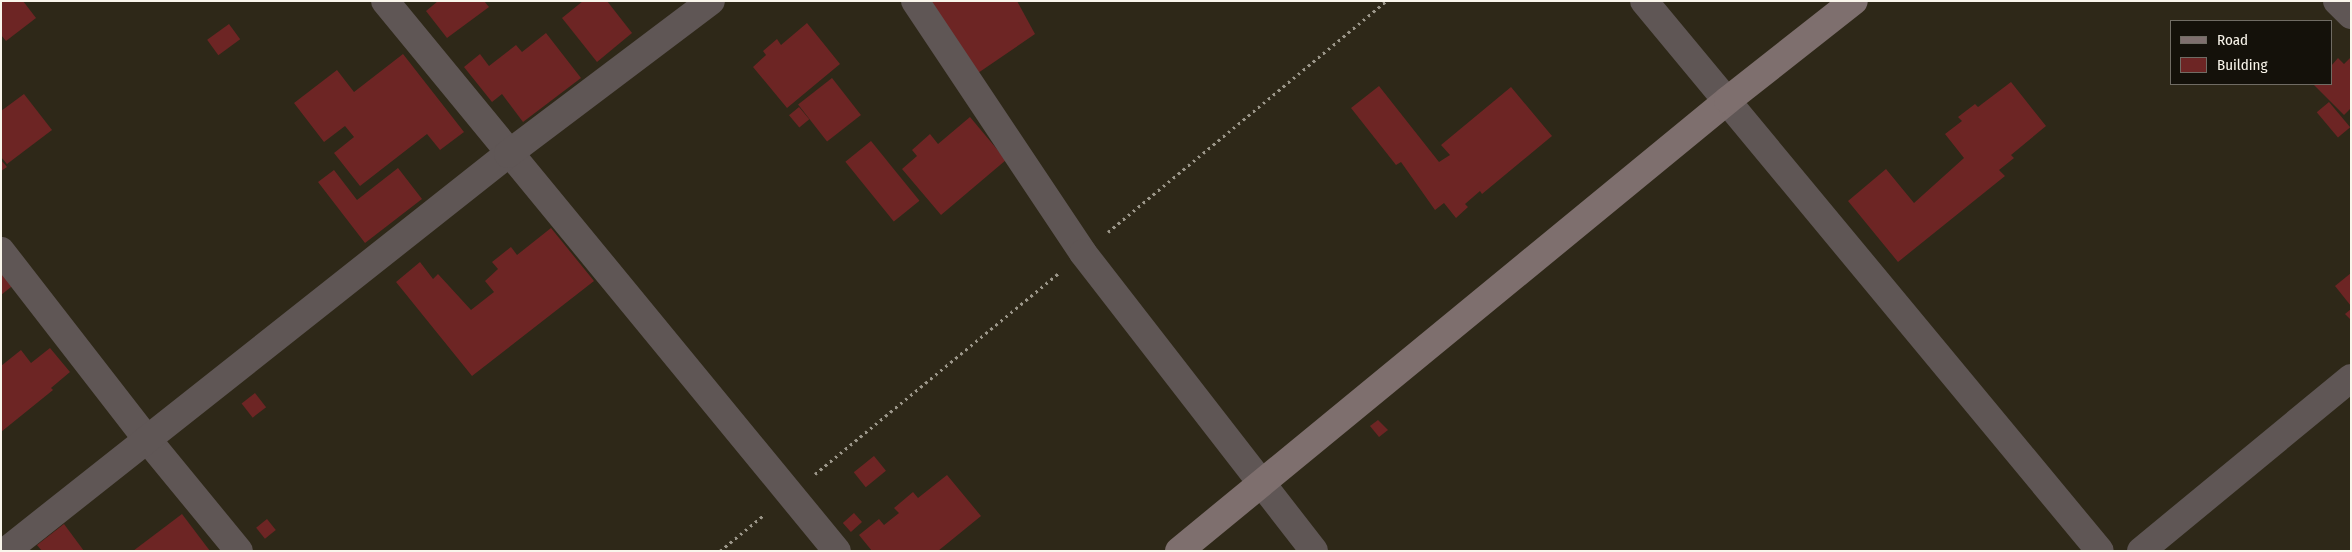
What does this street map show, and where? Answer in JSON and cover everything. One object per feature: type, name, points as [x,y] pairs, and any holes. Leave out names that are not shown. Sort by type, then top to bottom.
[{"type":"street","points":[[385,1],[508,154],[837,551]]},
{"type":"street","points":[[6,551],[508,154],[711,1]]},
{"type":"street","points":[[915,1],[1083,253],[1314,551]]},
{"type":"street","points":[[1644,1],[2100,551]]},
{"type":"street","points":[[1179,551],[1263,484],[1728,100],[1854,1]]},
{"type":"street","points":[[2337,1],[2351,15]]},
{"type":"street","points":[[1,251],[147,439],[239,551]]},
{"type":"street","points":[[2141,551],[2351,378]]},
{"type":"path","points":[[720,551],[1386,1]]},
{"type":"building","points":[[1,1],[23,1],[36,18],[6,41],[1,35]]},
{"type":"building","points":[[438,1],[484,1],[489,7],[447,38],[426,11]]},
{"type":"building","points":[[583,1],[607,1],[632,33],[597,62],[562,18]]},
{"type":"building","points":[[934,1],[1017,1],[1035,34],[978,73],[931,3]]},
{"type":"building","points":[[807,23],[840,64],[787,108],[753,67],[766,55],[763,51],[777,39],[781,45]]},
{"type":"building","points":[[229,24],[240,39],[218,55],[207,40]]},
{"type":"building","points":[[546,33],[581,78],[523,122],[502,94],[492,102],[464,67],[480,54],[489,66],[516,45],[522,52]]},
{"type":"building","points":[[403,54],[464,132],[440,150],[427,134],[360,186],[334,153],[354,137],[345,126],[324,142],[294,103],[337,70],[354,92]]},
{"type":"building","points":[[2351,57],[2351,108],[2344,115],[2314,85],[2332,85],[2332,65],[2338,58],[2344,64]]},
{"type":"building","points":[[832,78],[861,115],[827,142],[798,104]]},
{"type":"building","points":[[2011,82],[2046,126],[2011,155],[2014,158],[1999,170],[2005,176],[1898,262],[1848,201],[1886,169],[1914,203],[1964,158],[1945,134],[1962,121],[1958,117],[1975,104],[1978,107]]},
{"type":"building","points":[[1379,86],[1439,162],[1450,155],[1441,145],[1511,87],[1552,136],[1482,194],[1480,191],[1465,204],[1468,207],[1456,218],[1444,203],[1435,210],[1401,162],[1396,165],[1351,108]]},
{"type":"building","points":[[24,94],[52,130],[7,164],[1,157],[1,111]]},
{"type":"building","points":[[2329,102],[2350,127],[2338,138],[2317,112]]},
{"type":"building","points":[[799,107],[809,119],[799,128],[789,115]]},
{"type":"building","points":[[970,117],[1006,160],[941,215],[902,169],[917,156],[912,150],[930,134],[938,144]]},
{"type":"building","points":[[871,141],[919,201],[894,222],[845,162]]},
{"type":"building","points":[[1,160],[7,167],[1,171]]},
{"type":"building","points":[[398,168],[422,199],[365,243],[318,182],[334,170],[357,200]]},
{"type":"building","points":[[551,228],[594,281],[472,376],[396,282],[420,262],[433,279],[438,274],[471,310],[494,292],[485,281],[498,269],[492,262],[511,247],[517,255]]},
{"type":"building","points":[[1,264],[16,283],[1,295]]},
{"type":"building","points":[[2351,273],[2351,306],[2335,286]]},
{"type":"building","points":[[2351,309],[2351,320],[2345,314]]},
{"type":"building","points":[[50,348],[70,372],[51,388],[53,390],[1,432],[1,366],[21,350],[31,363]]},
{"type":"building","points":[[255,393],[266,407],[253,418],[242,403]]},
{"type":"building","points":[[1378,420],[1388,430],[1379,437],[1370,426]]},
{"type":"building","points":[[874,456],[886,471],[866,487],[854,472]]},
{"type":"building","points":[[947,475],[981,516],[938,551],[872,551],[859,535],[879,519],[884,525],[899,513],[894,508],[913,492],[918,498]]},
{"type":"building","points":[[854,513],[862,522],[851,532],[843,523]]},
{"type":"building","points":[[182,514],[210,551],[133,551]]},
{"type":"building","points":[[267,519],[276,530],[265,539],[256,528]]},
{"type":"building","points":[[64,524],[84,551],[42,551],[37,545]]}]
